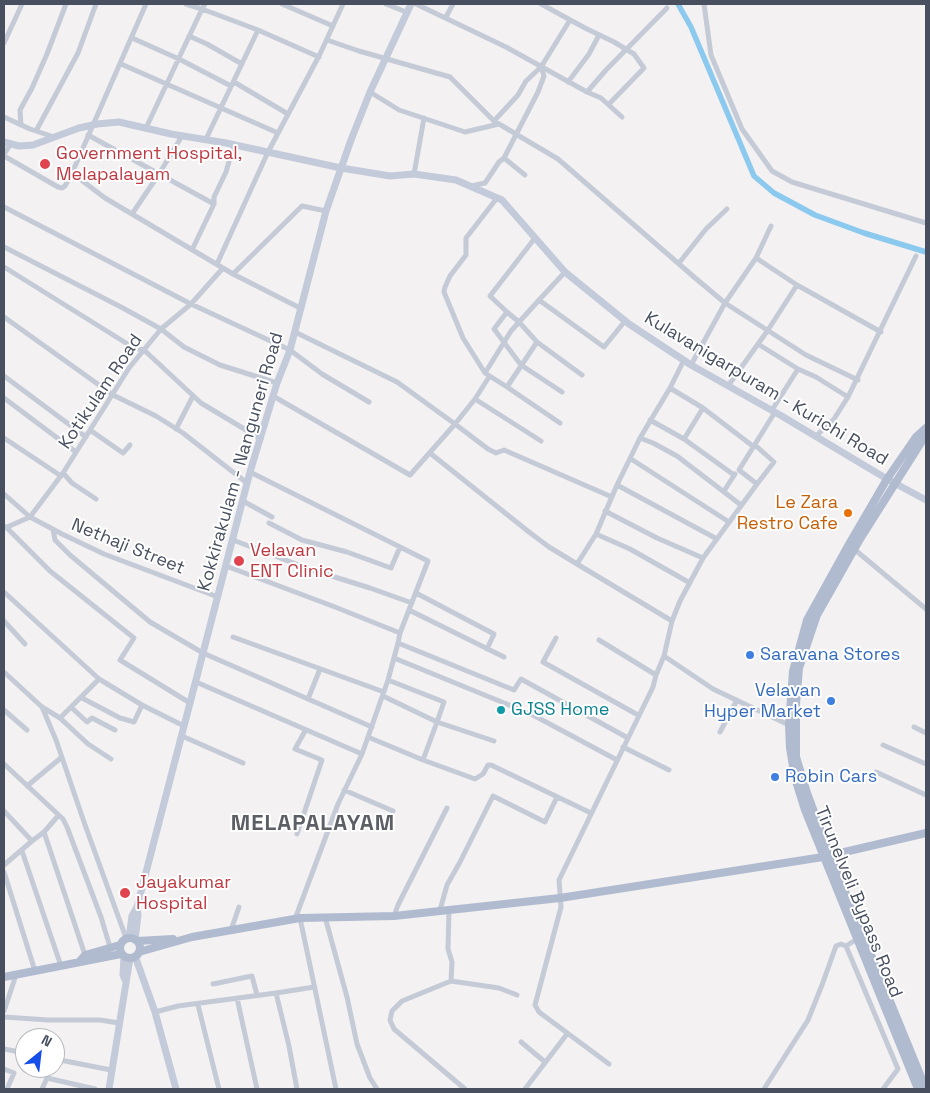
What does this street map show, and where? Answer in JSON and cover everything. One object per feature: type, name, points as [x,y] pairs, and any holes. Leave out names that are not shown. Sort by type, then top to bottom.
[{"type":"main road","name":"Kokkirakulam - Nanguneri Road","points":[[132,939],[132,916],[137,907],[250,472],[273,396],[290,350],[326,211],[370,92],[411,4]]},
{"type":"main road","name":"Kulavanigarpuram - Kurichi Road","points":[[7,143],[19,146],[32,145],[92,125],[118,122],[182,136],[234,144],[341,168],[390,176],[414,174],[456,180],[502,200],[566,272],[625,321],[692,365],[926,500]]},
{"type":"main road","name":"Tirunelveli Bypass Road","points":[[926,429],[916,437],[891,481],[848,546],[807,620],[792,671],[789,725],[790,748],[795,778],[805,810],[827,856],[926,1089]]},
{"type":"main road","points":[[827,856],[796,756],[796,704],[799,668],[817,615],[891,481]]},
{"type":"main road","points":[[82,958],[130,955],[192,937],[298,919],[394,916],[560,898],[827,856],[926,833]]},
{"type":"main road","name":"Tirunelveli Bypass Road","points":[[827,856],[857,939],[918,1089]]},
{"type":"main road","points":[[4,977],[61,966],[132,939],[192,937]]},
{"type":"main road","points":[[109,1089],[130,955],[139,945],[132,939]]},
{"type":"main road","points":[[120,945],[130,955],[155,1012],[176,1089]]},
{"type":"street","points":[[4,43],[22,4]]},
{"type":"street","points":[[20,125],[20,110],[47,54],[66,4]]},
{"type":"street","points":[[36,131],[78,53],[96,4]]},
{"type":"street","points":[[7,143],[4,155],[62,188],[72,173],[146,4]]},
{"type":"street","points":[[186,4],[203,7],[319,57]]},
{"type":"street","points":[[282,4],[333,26]]},
{"type":"street","points":[[217,264],[268,152],[319,57],[343,4]]},
{"type":"street","points":[[386,4],[406,12]]},
{"type":"street","points":[[416,4],[446,17],[609,104],[622,118]]},
{"type":"street","points":[[446,17],[453,4]]},
{"type":"street","points":[[541,4],[626,49],[634,54],[644,68],[609,104]]},
{"type":"street","points":[[704,4],[711,55],[742,128],[772,171],[792,182],[926,223]]},
{"type":"street","points":[[146,128],[203,7]]},
{"type":"street","points":[[587,92],[667,8]]},
{"type":"street","points":[[370,92],[399,110],[465,132],[497,122],[518,95],[526,81],[541,67],[570,20]]},
{"type":"street","points":[[206,139],[258,30]]},
{"type":"street","points":[[568,82],[589,54],[599,35]]},
{"type":"street","points":[[189,36],[242,64]]},
{"type":"street","points":[[132,38],[179,59],[231,86],[234,82]]},
{"type":"street","points":[[327,40],[450,77],[497,122],[558,159],[725,302],[806,355],[858,380]]},
{"type":"street","points":[[121,64],[278,133]]},
{"type":"street","points":[[470,186],[484,183],[504,158],[538,92],[544,76],[541,67]]},
{"type":"street","points":[[234,82],[288,114]]},
{"type":"street","points":[[4,117],[20,125],[56,137]]},
{"type":"street","points":[[414,174],[424,118]]},
{"type":"street","points":[[88,135],[214,204]]},
{"type":"street","points":[[132,214],[182,136]]},
{"type":"street","points":[[192,250],[214,204],[214,197],[226,172],[234,144]]},
{"type":"street","points":[[504,158],[525,175]]},
{"type":"street","points":[[72,173],[104,198],[233,274],[300,308]]},
{"type":"street","points":[[497,198],[466,238],[466,255],[450,276],[444,292],[463,338],[487,375],[560,423]]},
{"type":"street","points":[[233,274],[302,206],[326,211]]},
{"type":"street","points":[[4,207],[191,304],[290,350],[322,374],[369,402]]},
{"type":"street","points":[[678,263],[706,229],[727,209]]},
{"type":"street","points":[[692,365],[725,302],[756,258],[771,226]]},
{"type":"street","points":[[535,238],[490,296],[519,322],[537,342],[582,375]]},
{"type":"street","points":[[4,247],[161,329],[184,347],[220,365],[277,384]]},
{"type":"street","points":[[816,436],[834,419],[858,380],[916,256]]},
{"type":"street","points":[[756,258],[881,332]]},
{"type":"street","points":[[4,267],[134,348],[144,350],[193,396],[261,439]]},
{"type":"street","name":"Kotikulam Road","points":[[30,517],[62,474],[129,368],[161,329],[191,304],[223,268]]},
{"type":"street","points":[[273,396],[410,475],[475,399],[511,331],[566,272]]},
{"type":"street","points":[[728,386],[768,330],[797,284]]},
{"type":"street","points":[[539,300],[604,347],[625,321]]},
{"type":"street","points":[[507,312],[494,328],[504,344],[521,365],[562,392]]},
{"type":"street","points":[[4,317],[113,395],[176,428],[248,483]]},
{"type":"street","points":[[295,332],[397,382],[488,449],[496,452],[504,450],[612,497]]},
{"type":"street","points":[[506,387],[537,342]]},
{"type":"street","points":[[758,344],[848,397]]},
{"type":"street","points":[[577,564],[596,534],[640,438],[670,388],[684,360]]},
{"type":"street","points":[[724,491],[754,446],[798,369]]},
{"type":"street","points":[[4,376],[86,437]]},
{"type":"street","points":[[609,1064],[539,1012],[535,1005],[560,907],[559,880],[653,687],[656,674],[664,656],[672,621],[690,583],[703,558],[774,462],[703,408],[670,388]]},
{"type":"street","points":[[176,428],[193,396]]},
{"type":"street","points":[[4,398],[76,452]]},
{"type":"street","points":[[475,399],[540,440]]},
{"type":"street","points":[[684,439],[703,408]]},
{"type":"street","points":[[650,420],[684,439],[734,475]]},
{"type":"street","points":[[90,430],[122,453],[130,445]]},
{"type":"street","points":[[4,438],[62,474],[96,499]]},
{"type":"street","points":[[640,438],[677,456],[741,505]]},
{"type":"street","points":[[430,453],[536,537],[672,621]]},
{"type":"street","points":[[631,459],[729,522]]},
{"type":"street","points":[[739,470],[757,484]]},
{"type":"street","points":[[250,472],[428,561],[400,633],[388,680],[362,754],[344,790],[298,919],[336,1089]]},
{"type":"street","points":[[617,485],[717,540]]},
{"type":"street","name":"Nethaji Street","points":[[4,494],[30,517],[53,530],[104,554],[218,598]]},
{"type":"street","points":[[243,501],[272,517]]},
{"type":"street","points":[[605,511],[656,538],[703,558]]},
{"type":"street","points":[[30,517],[5,528],[50,571],[134,638],[120,660],[190,702]]},
{"type":"street","points":[[269,523],[302,540],[347,552],[391,568],[400,547]]},
{"type":"street","points":[[53,530],[55,540],[110,590],[150,622],[203,653],[372,726]]},
{"type":"street","points":[[596,534],[630,549],[690,583]]},
{"type":"street","points":[[233,540],[309,570],[412,603]]},
{"type":"street","points":[[854,549],[926,609]]},
{"type":"street","points":[[226,566],[400,633]]},
{"type":"street","points":[[4,592],[100,679],[142,706],[184,726]]},
{"type":"street","points":[[416,593],[494,634],[486,649]]},
{"type":"street","points":[[409,610],[504,657]]},
{"type":"street","points":[[4,621],[25,644]]},
{"type":"street","points":[[233,637],[383,694],[410,711],[437,722],[494,741]]},
{"type":"street","points":[[556,638],[543,662],[638,715]]},
{"type":"street","points":[[599,640],[656,674]]},
{"type":"street","points":[[398,642],[514,690],[521,679],[628,738]]},
{"type":"street","points":[[664,656],[713,689],[789,725]]},
{"type":"street","points":[[394,658],[516,707],[617,760]]},
{"type":"street","points":[[308,699],[320,669]]},
{"type":"street","points":[[4,672],[42,707],[60,718],[88,744],[111,758]]},
{"type":"street","points":[[60,718],[100,679]]},
{"type":"street","points":[[388,680],[444,702],[423,760]]},
{"type":"street","points":[[196,682],[287,721],[305,731],[362,754]]},
{"type":"street","points":[[82,698],[120,718],[134,722],[142,706]]},
{"type":"street","points":[[720,732],[737,700]]},
{"type":"street","points":[[42,707],[62,757],[84,822],[132,939]]},
{"type":"street","points":[[72,708],[87,722],[92,718],[115,730]]},
{"type":"street","points":[[4,710],[27,730]]},
{"type":"street","points":[[914,727],[926,733]]},
{"type":"street","points":[[297,834],[322,760],[295,749],[305,731]]},
{"type":"street","points":[[182,736],[243,763]]},
{"type":"street","points":[[368,737],[475,779],[483,774],[488,765],[491,764],[591,813]]},
{"type":"street","points":[[883,745],[926,764]]},
{"type":"street","points":[[623,747],[669,770]]},
{"type":"street","points":[[27,786],[62,757]]},
{"type":"street","points":[[4,764],[63,819],[98,908],[110,947]]},
{"type":"street","points":[[876,772],[926,795]]},
{"type":"street","points":[[344,790],[392,811]]},
{"type":"street","points":[[440,910],[448,885],[493,796],[545,822],[557,797]]},
{"type":"street","points":[[394,916],[447,808]]},
{"type":"street","points":[[4,811],[32,841]]},
{"type":"street","points":[[4,865],[44,832],[58,816]]},
{"type":"street","points":[[44,832],[82,958]]},
{"type":"street","points":[[22,851],[61,966]]},
{"type":"street","points":[[4,872],[35,971]]},
{"type":"street","points":[[231,930],[239,907]]},
{"type":"street","points":[[449,909],[448,949],[452,962],[450,981]]},
{"type":"street","points":[[326,917],[357,1044],[376,1089]]},
{"type":"street","points":[[846,946],[857,939]]},
{"type":"street","points":[[764,1089],[808,1020],[836,946],[841,944],[846,946],[898,1070],[883,1089]]},
{"type":"street","points":[[4,1012],[16,974]]},
{"type":"street","points":[[213,984],[252,976],[257,995]]},
{"type":"street","points":[[465,1089],[394,1029],[390,1020],[392,1011],[402,1001],[450,981],[499,988],[517,995]]},
{"type":"street","points":[[155,1012],[178,1006],[198,1005],[314,987]]},
{"type":"street","points":[[276,993],[297,1089]]},
{"type":"street","points":[[237,998],[257,1089]]},
{"type":"street","points":[[198,1005],[219,1089]]},
{"type":"street","points":[[4,1017],[48,1020],[100,1020],[119,1023]]},
{"type":"street","points":[[525,1089],[567,1034]]},
{"type":"street","points":[[521,1042],[545,1062]]},
{"type":"street","points":[[65,1061],[111,1070]]},
{"type":"street","points":[[4,1070],[14,1073],[7,1089]]},
{"type":"street","points":[[42,1089],[47,1078],[78,1087],[95,1089]]},
{"type":"waterway","points":[[678,4],[691,27],[754,176],[774,193],[815,215],[864,233],[926,252]]},
{"type":"place","name":"Government Hospital, Melapalayam","points":[[45,164]]},
{"type":"place","name":"Le Zara Restro Cafe","points":[[848,513]]},
{"type":"place","name":"Velavan ENT Clinic","points":[[239,561]]},
{"type":"place","name":"Saravana Stores","points":[[750,655]]},
{"type":"place","name":"Velavan Hyper Market","points":[[831,701]]},
{"type":"place","name":"GJSS Home","points":[[501,710]]},
{"type":"place","name":"Robin Cars","points":[[775,777]]},
{"type":"place","name":"Jayakumar Hospital","points":[[125,893]]},
{"type":"district","name":"MELAPALAYAM","points":[[313,824]]}]
